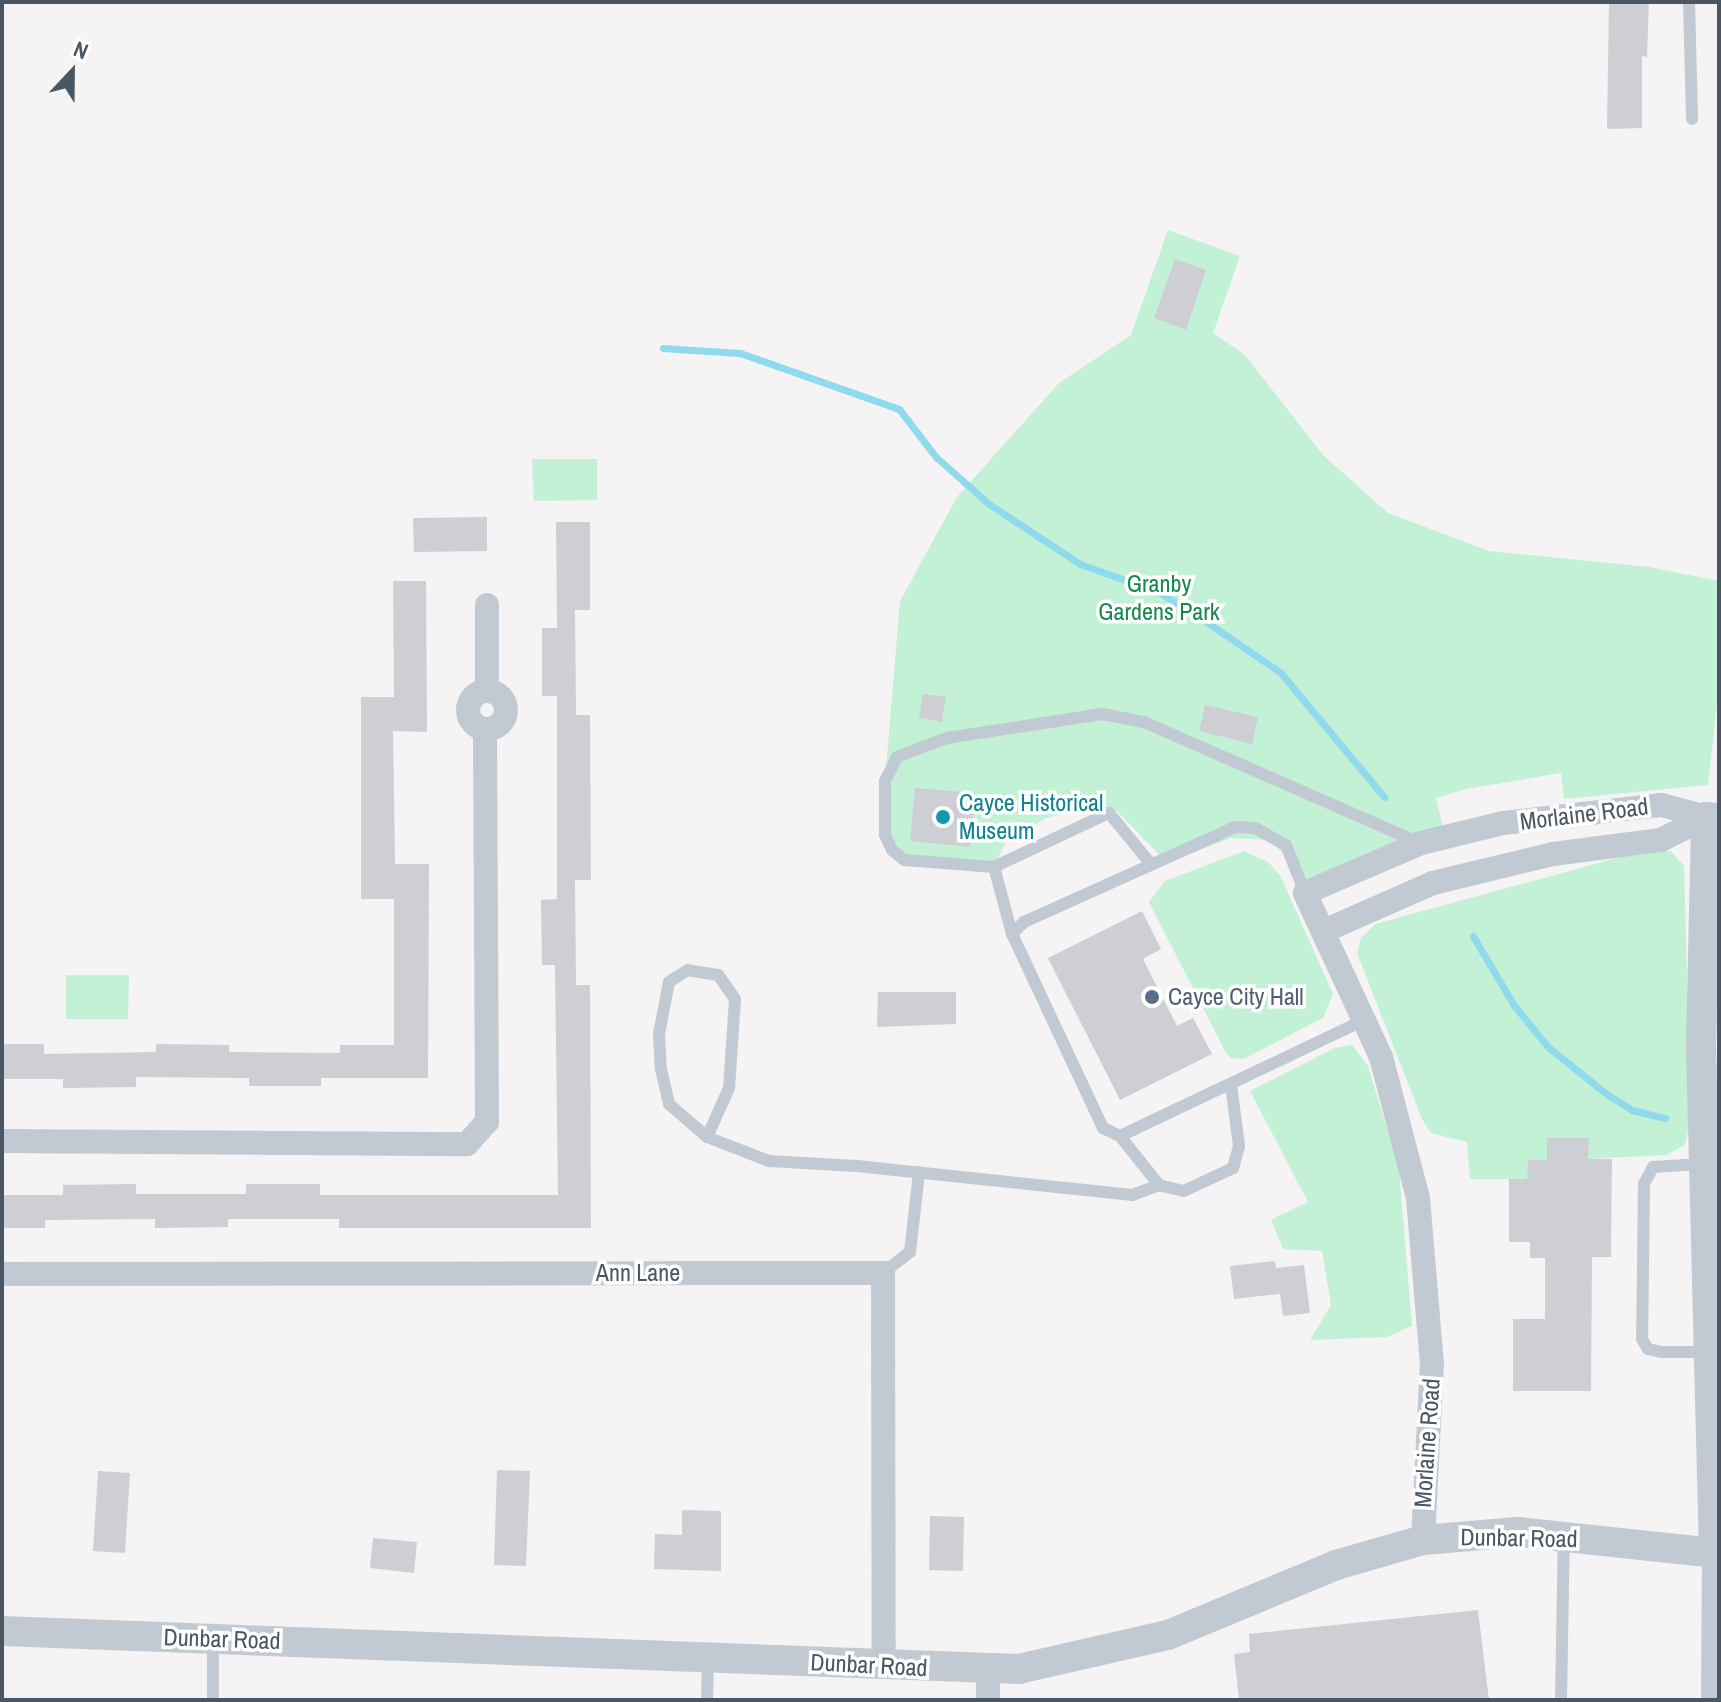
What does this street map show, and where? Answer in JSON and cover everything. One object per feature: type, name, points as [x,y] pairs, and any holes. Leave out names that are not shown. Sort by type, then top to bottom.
[{"type":"street","points":[[2,1141],[467,1144],[487,1122],[485,730],[498,726],[507,712],[499,695],[487,691],[487,605]]},
{"type":"street","name":"Morlaine Road","points":[[1423,1540],[1432,1365],[1423,1245],[1397,1105],[1364,1020],[1305,893],[1421,843],[1503,823],[1662,805],[1712,818]]},
{"type":"street","points":[[1712,818],[1701,1045],[1714,1553],[1713,1700]]},
{"type":"street","name":"Morlaine Road","points":[[1324,931],[1433,883],[1553,854],[1661,840],[1712,818]]},
{"type":"street","points":[[883,1273],[884,1664]]},
{"type":"street","name":"Ann Lane","points":[[2,1274],[883,1273]]},
{"type":"street","name":"Dunbar Road","points":[[2,1631],[884,1664],[988,1685],[1044,1666],[1168,1635],[1336,1565],[1423,1540],[1478,1533],[1564,1536],[1714,1553]]},
{"type":"lane","points":[[1689,2],[1692,119]]},
{"type":"lane","points":[[1150,863],[1109,813],[994,867],[904,860],[892,850],[885,835],[885,781],[897,757],[947,738],[1102,714],[1144,722],[1421,843]]},
{"type":"lane","points":[[1012,934],[1024,922],[1235,827],[1255,828],[1286,845],[1305,893]]},
{"type":"lane","points":[[994,867],[1012,934],[1103,1128],[1120,1136],[1159,1185]]},
{"type":"lane","points":[[707,1137],[729,1088],[735,999],[718,975],[688,970],[669,982],[659,1034],[661,1069],[669,1104],[707,1137],[769,1161],[1132,1195],[1159,1185],[1184,1191],[1233,1168],[1239,1146],[1231,1085]]},
{"type":"lane","points":[[1120,1136],[1364,1020]]},
{"type":"lane","points":[[1705,1164],[1653,1167],[1644,1184],[1642,1339],[1648,1349],[1661,1352],[1708,1352]]},
{"type":"lane","points":[[883,1273],[910,1252],[919,1173]]},
{"type":"lane","points":[[1561,1700],[1564,1536]]},
{"type":"lane","points":[[213,1639],[213,1700]]},
{"type":"lane","points":[[707,1700],[708,1658]]},
{"type":"green space","name":"Granby Gardens Park","points":[[1168,230],[1240,256],[1213,333],[1245,355],[1323,455],[1388,513],[1489,551],[1649,567],[1719,581],[1719,687],[1708,785],[1564,799],[1561,773],[1466,789],[1436,798],[1445,836],[1305,893],[1281,851],[1268,840],[1230,838],[1167,863],[1117,811],[1090,805],[1046,818],[1006,841],[994,867],[904,860],[892,850],[885,781],[900,601],[957,497],[1059,383],[1131,335]]},
{"type":"green space","points":[[532,459],[597,459],[597,500],[534,501]]},
{"type":"green space","points":[[1244,851],[1268,862],[1280,875],[1333,994],[1323,1018],[1243,1059],[1230,1058],[1224,1049],[1149,902],[1165,881]]},
{"type":"green space","points":[[1643,851],[1671,851],[1684,866],[1691,1117],[1685,1145],[1666,1155],[1588,1159],[1588,1138],[1548,1138],[1547,1160],[1528,1160],[1527,1179],[1470,1179],[1467,1142],[1431,1133],[1422,1119],[1357,953],[1361,938],[1375,924]]},
{"type":"green space","points":[[66,975],[129,975],[128,1019],[66,1019]]},
{"type":"green space","points":[[1352,1045],[1368,1066],[1399,1168],[1412,1326],[1387,1337],[1310,1340],[1331,1305],[1322,1251],[1283,1249],[1271,1220],[1308,1202],[1250,1091],[1335,1048]]},
{"type":"building","points":[[1609,2],[1649,2],[1647,57],[1642,56],[1642,128],[1607,129]]},
{"type":"building","points":[[1175,259],[1206,270],[1186,330],[1154,318]]},
{"type":"building","points":[[487,517],[487,551],[414,552],[413,518]]},
{"type":"building","points":[[556,522],[590,522],[590,610],[575,610],[576,715],[590,715],[591,880],[575,880],[576,985],[590,985],[591,1228],[339,1228],[339,1219],[228,1219],[228,1227],[155,1228],[155,1219],[45,1220],[45,1228],[2,1228],[2,1195],[63,1195],[63,1185],[136,1184],[136,1194],[246,1194],[246,1184],[320,1184],[320,1195],[558,1195],[555,965],[542,965],[541,900],[557,899],[557,696],[542,696],[542,628],[557,628]]},
{"type":"building","points":[[393,581],[426,581],[427,732],[393,731],[395,864],[429,864],[428,1078],[321,1078],[321,1086],[249,1086],[249,1078],[136,1077],[136,1087],[63,1088],[63,1079],[2,1079],[2,1044],[44,1044],[44,1054],[156,1052],[156,1044],[229,1045],[229,1052],[340,1053],[340,1045],[394,1045],[394,899],[361,899],[361,697],[394,697]]},
{"type":"building","points":[[923,694],[946,697],[942,722],[919,718]]},
{"type":"building","points":[[1205,705],[1258,717],[1252,744],[1199,731]]},
{"type":"building","name":"Cayce Historical Museum","points":[[915,788],[975,793],[970,847],[910,841]]},
{"type":"building","points":[[1142,911],[1161,949],[1143,959],[1177,1026],[1193,1018],[1212,1054],[1120,1100],[1048,958]]},
{"type":"building","points":[[878,992],[956,992],[956,1024],[877,1027]]},
{"type":"building","points":[[1547,1138],[1589,1138],[1588,1159],[1612,1159],[1611,1257],[1592,1257],[1591,1391],[1513,1391],[1513,1319],[1545,1319],[1545,1258],[1530,1258],[1530,1242],[1509,1242],[1509,1179],[1527,1179],[1528,1160],[1547,1160]]},
{"type":"building","points":[[1275,1261],[1276,1268],[1304,1265],[1310,1313],[1283,1316],[1280,1294],[1234,1299],[1230,1266]]},
{"type":"building","points":[[497,1470],[530,1471],[526,1566],[494,1565]]},
{"type":"building","points":[[98,1471],[130,1473],[125,1553],[93,1551]]},
{"type":"building","points":[[682,1510],[721,1511],[721,1571],[654,1569],[655,1534],[682,1535]]},
{"type":"building","points":[[930,1516],[964,1517],[963,1571],[929,1570]]},
{"type":"building","points":[[373,1538],[417,1542],[414,1573],[370,1568]]},
{"type":"building","points":[[1478,1610],[1489,1700],[1239,1700],[1234,1654],[1250,1652],[1249,1634]]},
{"type":"waterway","points":[[663,348],[740,353],[899,409],[936,457],[989,504],[1080,564],[1158,592],[1280,672],[1384,797]]},
{"type":"waterway","points":[[1473,936],[1513,1004],[1548,1047],[1632,1110],[1665,1118]]},
{"type":"place","name":"Cayce Historical Museum","points":[[943,817]]},
{"type":"place","name":"Cayce City Hall","points":[[1152,997]]}]
